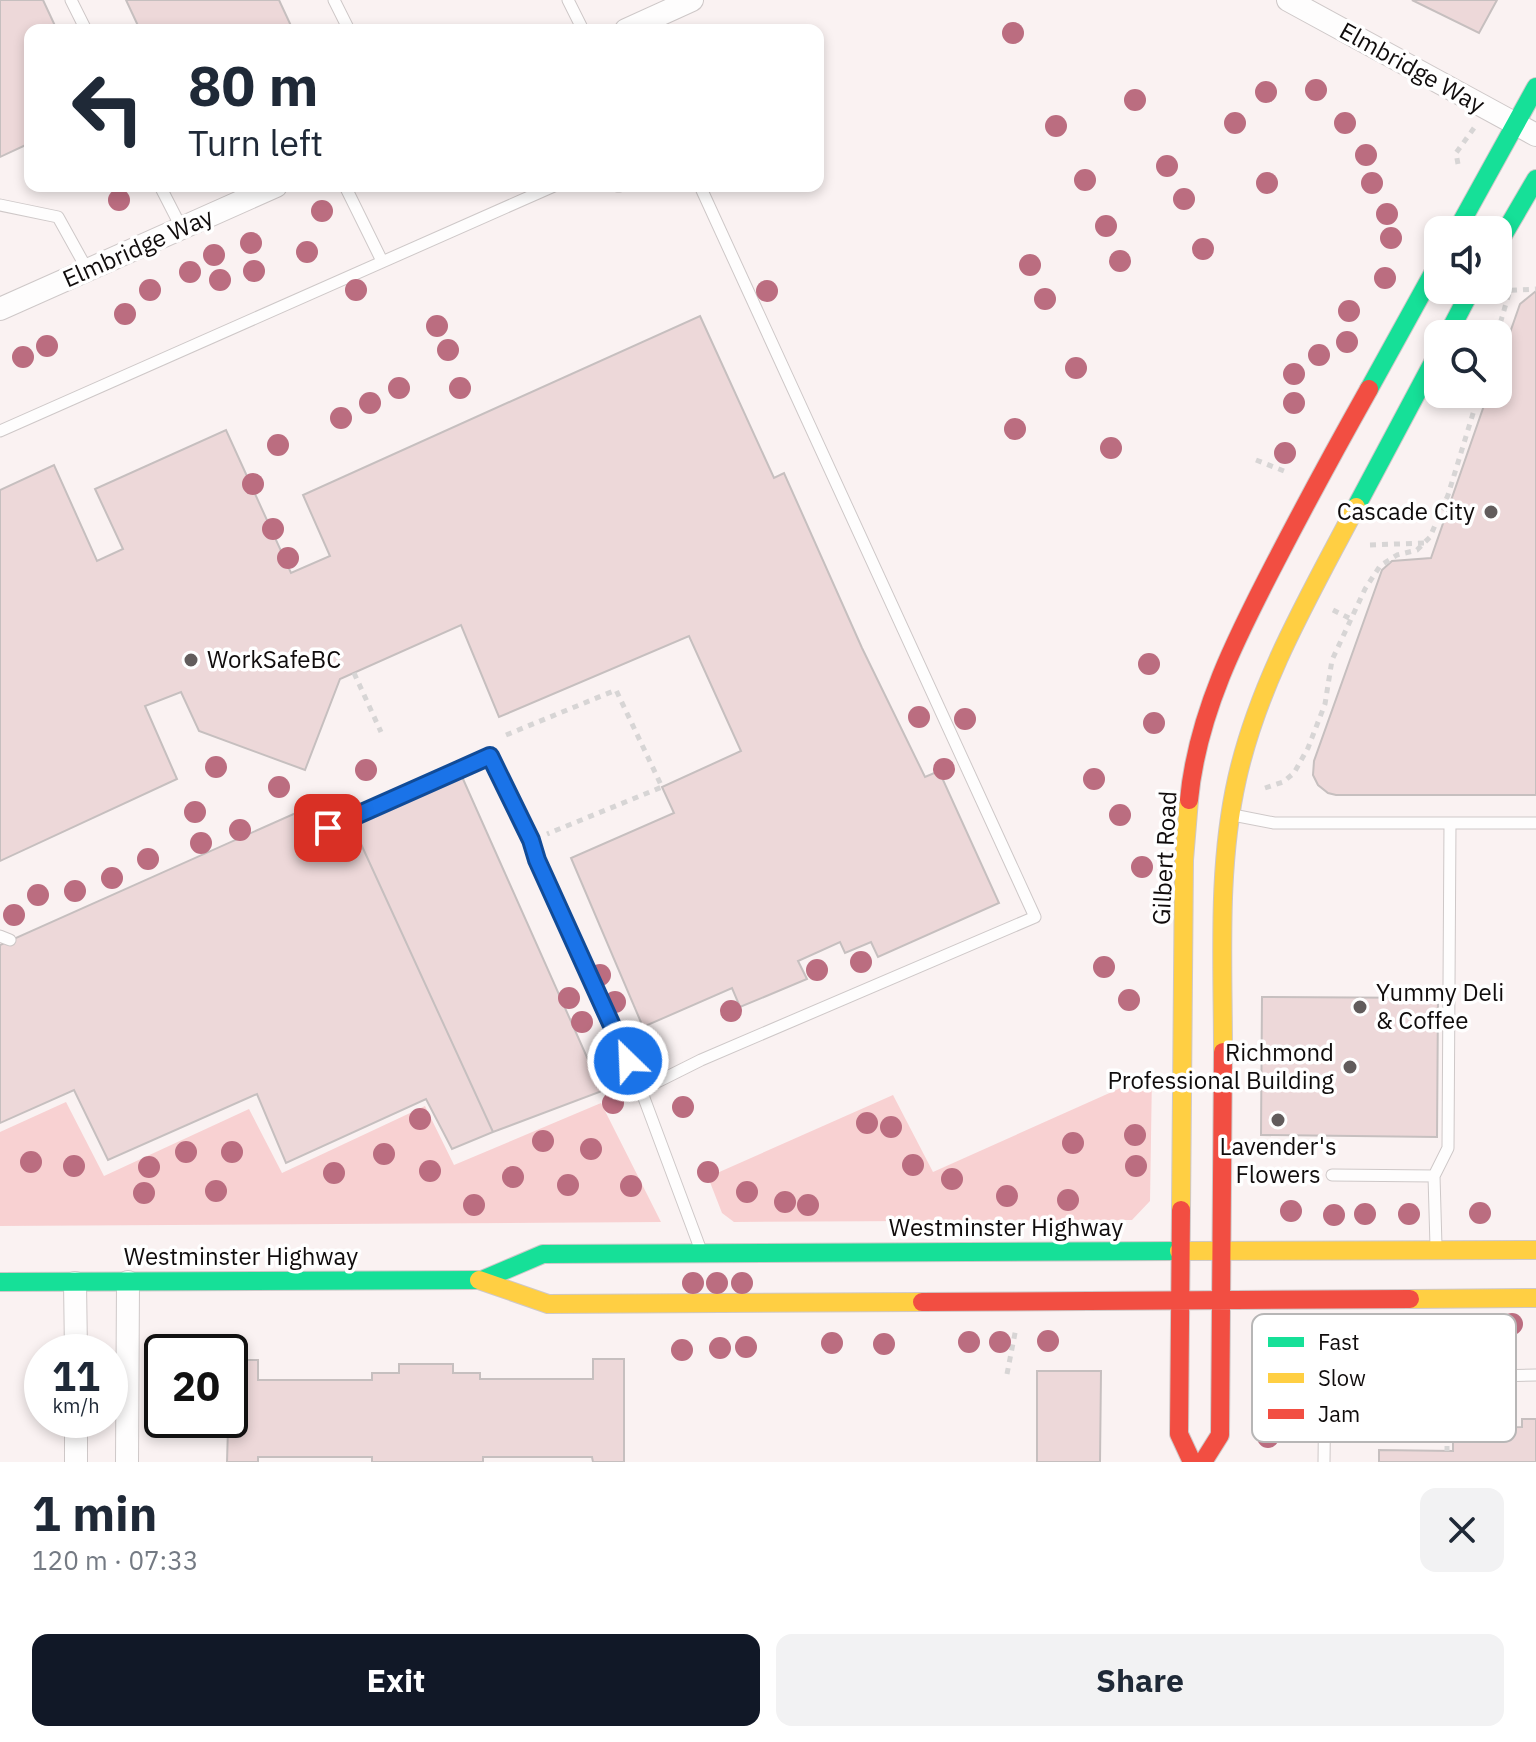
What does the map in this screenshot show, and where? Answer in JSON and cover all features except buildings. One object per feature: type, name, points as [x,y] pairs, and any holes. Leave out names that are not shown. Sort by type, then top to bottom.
[{"type":"main road","points":[[1465,216],[1536,87]]},
{"type":"main road","points":[[1512,220],[1536,179]]},
{"type":"main road","name":"Gilbert Road","points":[[1192,1462],[1179,1434],[1184,860],[1190,793],[1217,684],[1257,594],[1424,290]]},
{"type":"main road","points":[[1203,1462],[1220,1435],[1224,867],[1237,779],[1249,734],[1283,647],[1424,380]]},
{"type":"main road","name":"Westminster Highway","points":[[482,1280],[543,1254],[1536,1250]]},
{"type":"main road","name":"Westminster Highway","points":[[0,1282],[482,1280],[548,1304],[1536,1298]]},
{"type":"street","points":[[640,24],[692,0]]},
{"type":"street","name":"Elmbridge Way","points":[[1288,0],[1536,135]]},
{"type":"street","name":"Elmbridge Way","points":[[0,309],[263,192]]},
{"type":"street","points":[[127,1462],[128,1282]]},
{"type":"street","points":[[75,1283],[76,1334]]},
{"type":"street","points":[[76,1438],[76,1462]]},
{"type":"lane","points":[[71,0],[83,24]]},
{"type":"lane","points":[[334,0],[346,24]]},
{"type":"lane","points":[[568,0],[580,24]]},
{"type":"lane","points":[[163,192],[182,229]]},
{"type":"lane","points":[[348,192],[382,261]]},
{"type":"lane","points":[[0,431],[540,192]]},
{"type":"lane","points":[[641,1090],[701,1060],[1035,917],[703,192]]},
{"type":"lane","points":[[0,205],[58,217],[88,271]]},
{"type":"lane","points":[[321,833],[490,756],[531,840],[537,860],[641,1090],[702,1253]]},
{"type":"lane","points":[[1231,815],[1274,823],[1536,823]]},
{"type":"lane","points":[[1436,1251],[1434,1176],[1448,1148],[1450,823]]},
{"type":"lane","points":[[1332,1175],[1434,1176]]},
{"type":"lane","points":[[1516,1375],[1536,1375]]},
{"type":"lane","points":[[1324,1442],[1324,1462]]},
{"type":"path","points":[[1512,290],[1536,289]]},
{"type":"path","points":[[1256,791],[1283,782],[1294,773],[1308,748],[1325,704],[1332,660],[1365,589],[1380,566],[1397,555],[1417,550],[1430,537],[1448,495],[1475,408]]},
{"type":"path","points":[[1256,460],[1274,467]]},
{"type":"path","points":[[1361,546],[1424,543]]},
{"type":"path","points":[[1329,608],[1351,619]]},
{"type":"path","points":[[354,673],[381,732]]},
{"type":"path","points":[[506,735],[616,690],[662,787],[531,840]]},
{"type":"path","points":[[1007,1374],[1017,1325]]},
{"type":"path","points":[[1447,1442],[1447,1451]]},
{"type":"shaded area","points":[[1152,1074],[1150,1201],[1132,1220],[734,1222],[722,1213],[708,1177],[893,1095],[933,1172]]},
{"type":"shaded area","points":[[66,1102],[104,1176],[249,1109],[282,1173],[425,1106],[454,1165],[601,1103],[661,1222],[0,1226],[0,1132]]},
{"type":"traffic: fast","points":[[1465,216],[1536,87]]},
{"type":"traffic: fast","points":[[1512,220],[1536,179]]},
{"type":"traffic: fast","points":[[1369,389],[1424,289]]},
{"type":"traffic: fast","points":[[1455,320],[1464,304]]},
{"type":"traffic: fast","points":[[1356,507],[1424,379]]},
{"type":"traffic: fast","points":[[482,1280],[543,1254],[1179,1251]]},
{"type":"traffic: fast","points":[[0,1282],[479,1280]]},
{"type":"traffic: slow","points":[[1223,1052],[1224,880],[1237,779],[1272,673],[1356,507]]},
{"type":"traffic: slow","points":[[1181,1210],[1184,860],[1189,800]]},
{"type":"traffic: slow","points":[[1179,1251],[1536,1250]]},
{"type":"traffic: slow","points":[[479,1280],[548,1304],[922,1302]]},
{"type":"traffic: slow","points":[[1410,1299],[1536,1298]]},
{"type":"traffic: jam","points":[[1189,800],[1200,737],[1233,647],[1287,539],[1369,389]]},
{"type":"traffic: jam","points":[[1203,1462],[1220,1435],[1223,1052]]},
{"type":"traffic: jam","points":[[1181,1210],[1179,1434],[1192,1462]]},
{"type":"traffic: jam","points":[[922,1302],[1410,1299]]},
{"type":"place","name":"Cascade City","points":[[1491,512]]},
{"type":"place","name":"WorkSafeBC","points":[[191,660]]},
{"type":"place","name":"Yummy Deli & Coffee","points":[[1360,1007]]},
{"type":"place","name":"Richmond Professional Building","points":[[1350,1067]]},
{"type":"place","name":"Lavender's Flowers","points":[[1278,1120]]},
{"type":"route","points":[[328,828],[490,756],[531,840],[537,860],[628,1061]]}]
